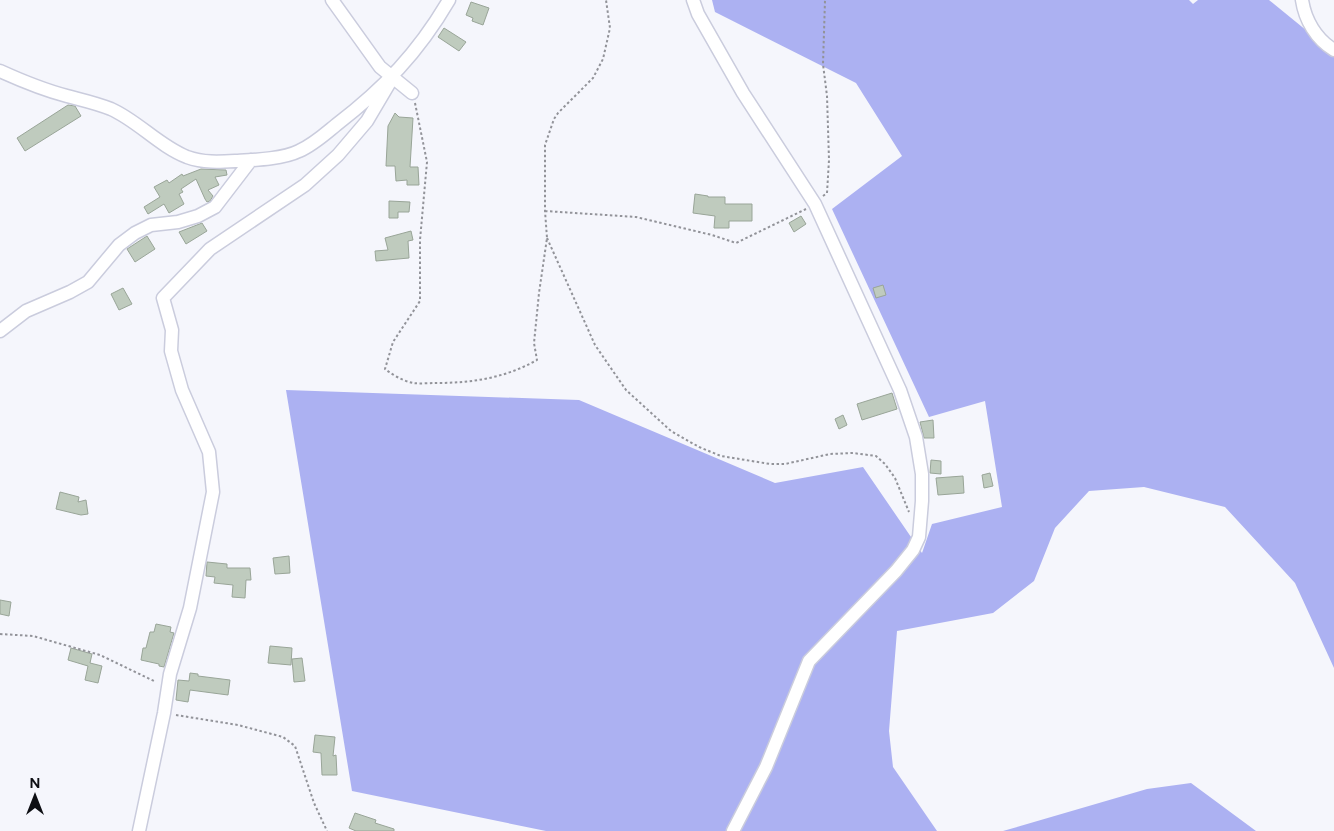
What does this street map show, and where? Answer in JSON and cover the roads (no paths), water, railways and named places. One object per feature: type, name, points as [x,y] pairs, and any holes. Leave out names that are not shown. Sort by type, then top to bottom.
[{"type":"street","points":[[332,0],[380,67],[412,92]]},
{"type":"street","points":[[0,72],[33,86],[97,103],[123,115],[164,145],[187,157],[207,162],[251,160],[298,152],[369,100],[393,77],[421,44],[449,0]]},
{"type":"street","points":[[693,0],[698,14],[743,92],[815,204],[900,390],[916,437],[922,474],[919,537],[913,550],[896,572],[809,661],[766,767],[734,831]]},
{"type":"street","points":[[1302,0],[1304,13],[1314,32],[1334,50]]},
{"type":"street","points":[[139,831],[164,713],[170,674],[190,608],[213,492],[209,452],[182,390],[171,351],[172,330],[163,298],[210,249],[305,185],[338,155],[367,121],[393,77]]},
{"type":"street","points":[[0,331],[26,311],[88,282],[119,245],[135,233],[151,225],[188,219],[215,207],[251,160]]}]
